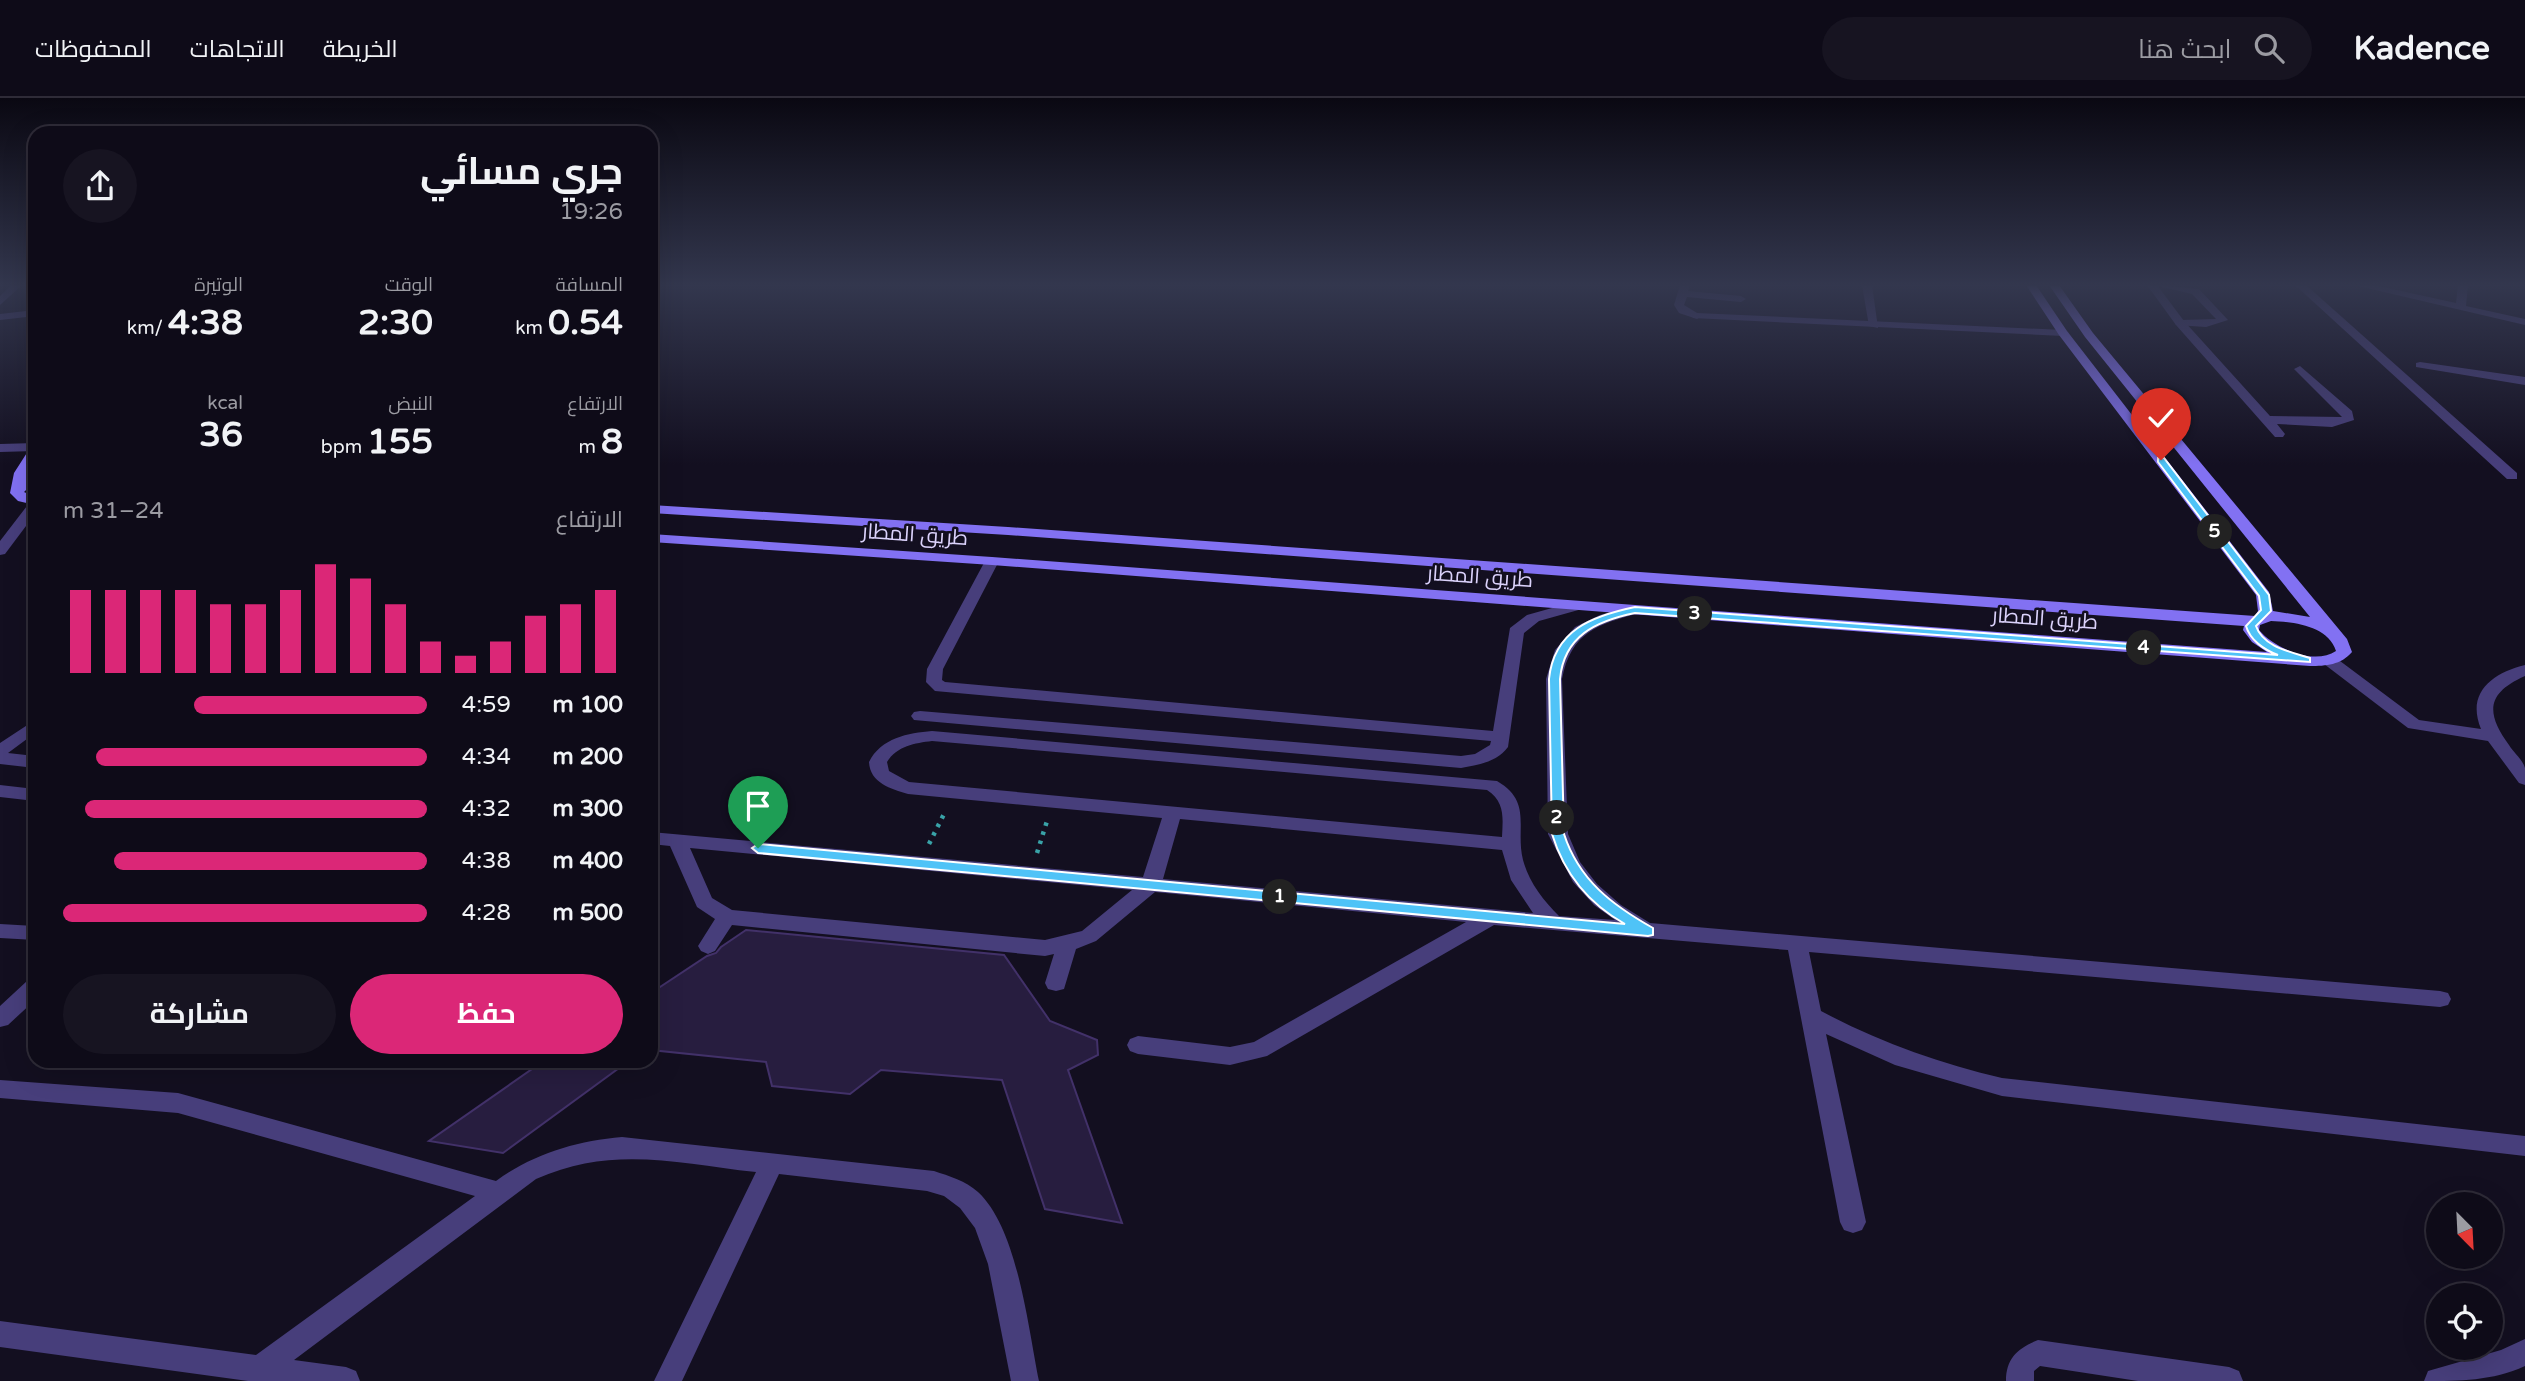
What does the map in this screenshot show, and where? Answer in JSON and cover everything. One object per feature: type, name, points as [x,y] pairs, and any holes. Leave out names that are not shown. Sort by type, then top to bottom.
[{"type":"main road","points":[[2072,345],[2264,595],[2266,611],[2251,626],[2254,635],[2266,645],[2306,660]]},
{"type":"main road","points":[[2097,345],[2330,632],[2342,642],[2344,652],[2330,661]]},
{"type":"main road","points":[[28,461],[21,473],[18,489],[19,496],[28,500]]},
{"type":"main road","points":[[18,489],[28,481]]},
{"type":"main road","name":"طريق المطار","points":[[658,510],[1577,606],[2330,661]]},
{"type":"main road","name":"طريق المطار","points":[[658,538],[1000,546],[2257,619],[2279,616],[2300,620],[2330,632]]},
{"type":"street","points":[[2200,345],[2278,434]]},
{"type":"street","points":[[2366,345],[2512,476]]},
{"type":"street","points":[[2420,365],[2521,380],[2525,392]]},
{"type":"street","points":[[2268,421],[2332,423],[2348,420],[2348,414],[2300,369]]},
{"type":"street","points":[[0,447],[28,449]]},
{"type":"street","points":[[0,551],[28,513]]},
{"type":"street","points":[[1000,546],[935,669],[933,682],[941,687],[1501,737]]},
{"type":"street","points":[[920,716],[1461,762],[1477,760],[1491,755],[1499,747],[1516,631],[1533,618],[1577,606]]},
{"type":"street","points":[[1635,610],[1611,615],[1575,634],[1563,647],[1556,663],[1558,834],[1564,855],[1577,876],[1620,915],[1648,931]]},
{"type":"street","points":[[2330,661],[2414,724],[2493,736]]},
{"type":"street","points":[[2525,670],[2504,677],[2490,688],[2483,701],[2484,718],[2493,736],[2525,779]]},
{"type":"street","points":[[0,751],[8,738],[28,728]]},
{"type":"street","points":[[1510,844],[891,785],[880,776],[877,765],[883,753],[896,744],[914,737],[932,736],[1478,783],[1501,789],[1508,796],[1511,804],[1510,844],[1516,868],[1527,892],[1554,922]]},
{"type":"street","points":[[0,758],[28,761]]},
{"type":"street","points":[[0,791],[28,795]]},
{"type":"street","points":[[677,841],[704,902],[727,917],[1024,947],[1067,944],[1090,936],[1151,885],[1173,813]]},
{"type":"street","points":[[658,839],[1490,917],[2440,999]]},
{"type":"street","points":[[708,946],[727,917]]},
{"type":"street","points":[[1138,1045],[1230,1056],[1259,1050],[1490,917]]},
{"type":"street","points":[[0,931],[28,933]]},
{"type":"street","points":[[1056,983],[1067,944]]},
{"type":"street","points":[[1797,944],[1853,1222]]},
{"type":"street","points":[[0,1019],[28,993]]},
{"type":"street","points":[[1810,1015],[1884,1053],[1962,1078],[2002,1087],[2525,1146]]},
{"type":"street","points":[[0,1089],[178,1103],[497,1192]]},
{"type":"street","points":[[260,1369],[527,1172],[559,1157],[592,1149],[622,1147],[927,1180],[954,1188],[973,1203],[987,1223],[997,1246],[1025,1381]]},
{"type":"street","points":[[668,1381],[772,1163]]},
{"type":"street","points":[[0,1334],[345,1381]]},
{"type":"street","points":[[2438,1381],[2506,1362],[2525,1352]]},
{"type":"street","points":[[2020,1381],[2020,1367],[2027,1358],[2038,1353],[2053,1353],[2229,1381]]},
{"type":"path","points":[[920,864],[954,792]]},
{"type":"path","points":[[1030,874],[1053,802]]},
{"type":"building","points":[[746,930],[1004,955],[1050,1021],[1097,1040],[1098,1055],[1068,1070],[1122,1223],[1045,1209],[1002,1080],[881,1070],[850,1094],[772,1086],[766,1062],[658,1051],[658,988],[707,956],[716,953]]},
{"type":"building","points":[[534,1068],[619,1068],[503,1153],[429,1141]]},
{"type":"route","points":[[758,848],[1648,931],[1620,915],[1577,876],[1564,855],[1558,834],[1554,679],[1556,663],[1563,647],[1575,634],[1591,623],[1635,610],[2306,660],[2274,650],[2254,635],[2251,626],[2266,611],[2264,595],[2161,460]]}]
